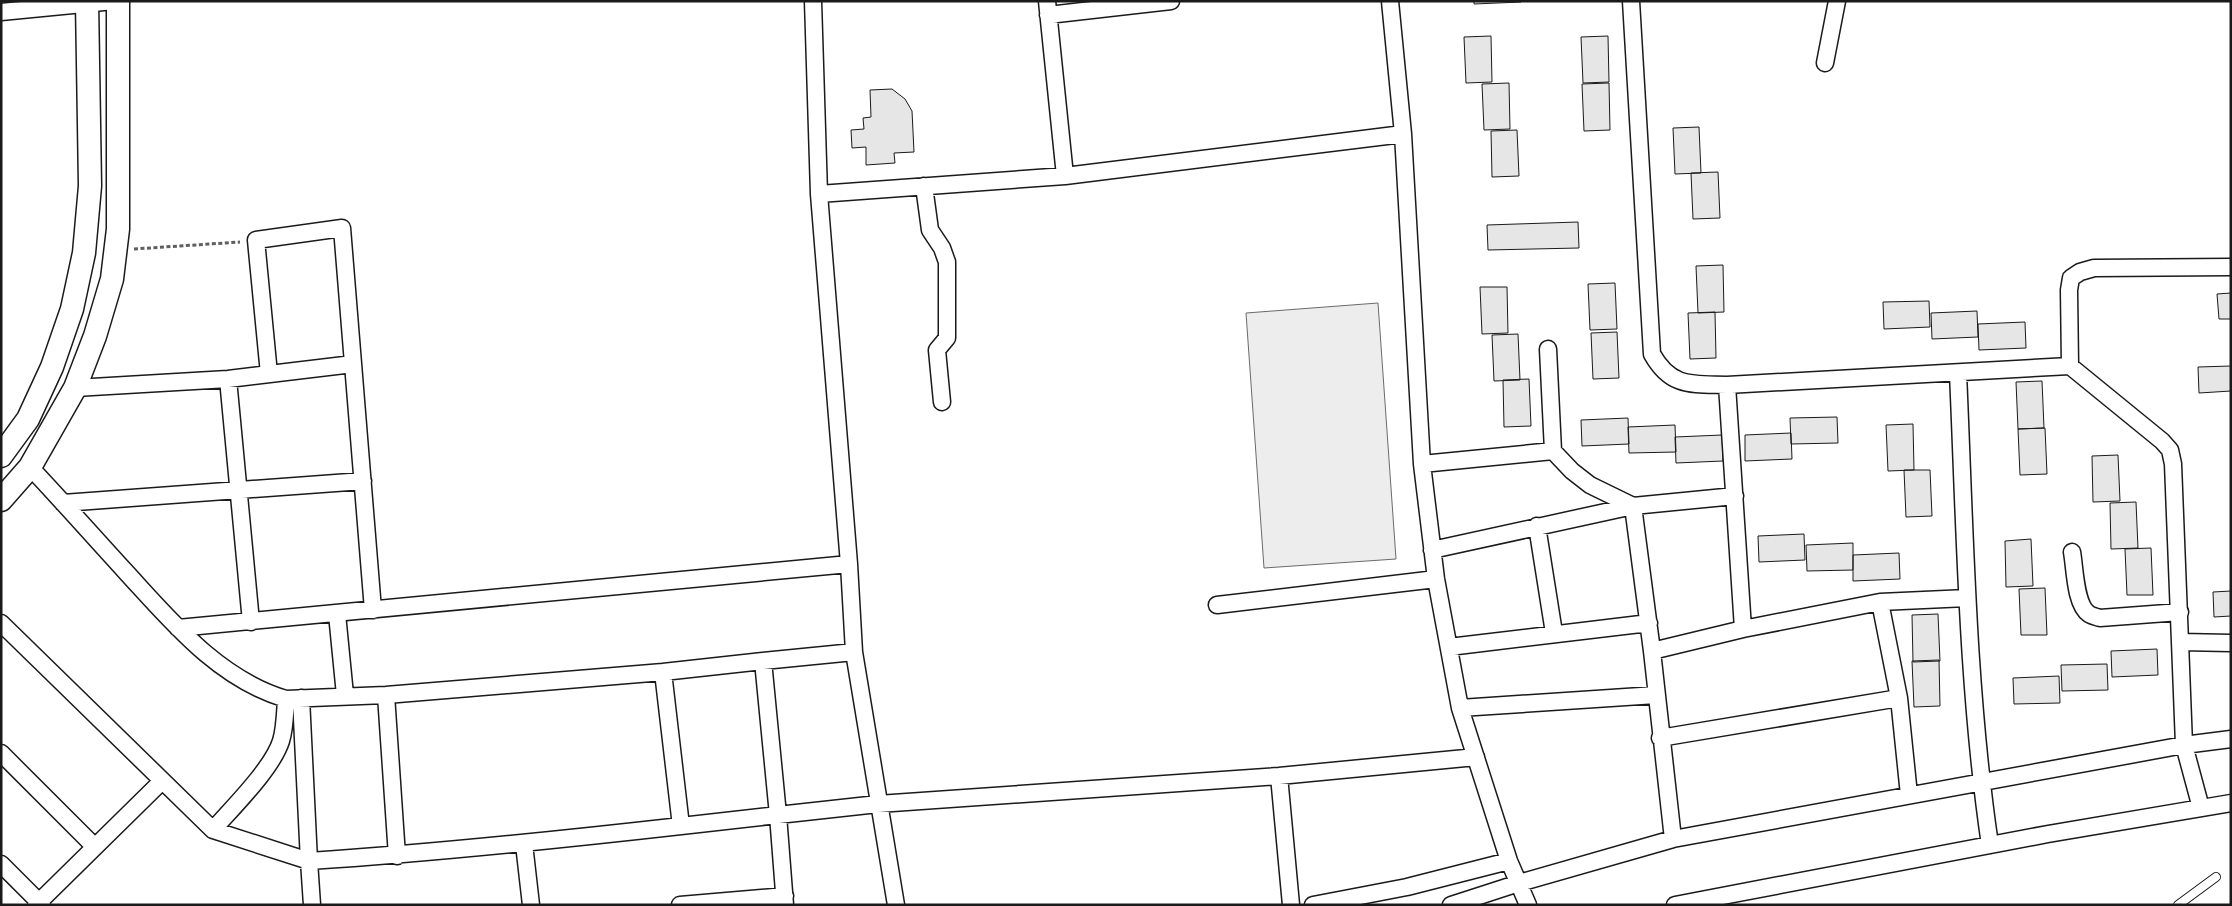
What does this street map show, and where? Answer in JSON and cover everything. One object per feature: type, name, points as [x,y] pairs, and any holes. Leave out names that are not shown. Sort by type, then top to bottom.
[{"type":"main road","points":[[1,500],[30,467],[75,388],[95,336],[112,280],[116,251],[118,1]]},
{"type":"main road","points":[[1,456],[28,418],[52,367],[72,309],[84,253],[90,186],[87,3]]},
{"type":"street","points":[[1,12],[114,1]]},
{"type":"street","points":[[813,1],[819,194],[849,564],[854,652],[896,905]]},
{"type":"street","points":[[1065,176],[1047,8],[1171,1]]},
{"type":"street","points":[[1390,1],[1403,134],[1422,464],[1436,579],[1460,708],[1509,861],[1524,894]]},
{"type":"street","points":[[1632,1],[1652,354],[1661,370],[1676,380],[1700,384],[1728,385],[2070,366],[2162,441],[2170,450],[2173,464],[2184,745],[2201,808]]},
{"type":"street","points":[[1825,63],[1837,1]]},
{"type":"street","points":[[819,194],[1065,176],[1403,134]]},
{"type":"street","points":[[924,186],[930,230],[942,248],[946,262],[946,338],[937,350],[942,402]]},
{"type":"street","points":[[269,374],[256,240],[342,228],[373,610]]},
{"type":"street","points":[[2070,366],[2069,290],[2071,278],[2080,272],[2094,268],[2231,267]]},
{"type":"street","points":[[1548,349],[1553,451],[1572,471],[1590,485],[1633,506]]},
{"type":"street","points":[[75,388],[228,378],[353,364]]},
{"type":"street","points":[[1958,373],[1967,598],[1981,783],[1990,845]]},
{"type":"street","points":[[228,378],[251,622]]},
{"type":"street","points":[[1728,385],[1743,629]]},
{"type":"street","points":[[1422,464],[1553,451]]},
{"type":"street","points":[[30,467],[178,628],[224,669],[268,694],[293,699],[386,695],[663,672],[762,660],[854,652]]},
{"type":"street","points":[[63,503],[362,482]]},
{"type":"street","points":[[1432,550],[1633,506],[1735,496]]},
{"type":"street","points":[[1633,506],[1649,623],[1660,738],[1673,839]]},
{"type":"street","points":[[1537,526],[1554,633]]},
{"type":"street","points":[[2072,552],[2079,597],[2088,614],[2100,618],[2180,612]]},
{"type":"street","points":[[178,628],[849,564]]},
{"type":"street","points":[[1217,605],[1436,579]]},
{"type":"street","points":[[1652,651],[1743,629],[1880,602],[1967,598]]},
{"type":"street","points":[[1880,602],[1899,698],[1909,794]]},
{"type":"street","points":[[337,614],[345,696]]},
{"type":"street","points":[[1,623],[213,830],[309,861],[397,856],[524,844],[878,804],[1279,776],[1476,757]]},
{"type":"street","points":[[1449,647],[1649,623]]},
{"type":"street","points":[[2180,642],[2231,643]]},
{"type":"street","points":[[680,905],[785,901],[762,660]]},
{"type":"street","points":[[663,672],[681,826]]},
{"type":"street","points":[[386,695],[397,856]]},
{"type":"street","points":[[1460,708],[1656,695]]},
{"type":"street","points":[[1660,738],[1899,698]]},
{"type":"street","points":[[213,830],[268,765],[280,743],[293,699]]},
{"type":"street","points":[[293,699],[312,905]]},
{"type":"street","points":[[1451,905],[1524,894],[1673,839],[1909,794],[1981,783],[2184,745],[2231,739]]},
{"type":"street","points":[[1,753],[95,847]]},
{"type":"street","points":[[1279,776],[1291,905]]},
{"type":"street","points":[[1,864],[39,904],[162,781]]},
{"type":"street","points":[[1675,905],[1990,845],[2231,803]]},
{"type":"street","points":[[524,844],[531,905]]},
{"type":"street","points":[[1313,905],[1407,887],[1509,861]]},
{"type":"lane","points":[[2178,905],[2216,877]]},
{"type":"path","points":[[116,251],[256,240]]},
{"type":"shaded area","points":[[1378,303],[1396,559],[1264,568],[1246,313]]},
{"type":"building","points":[[1474,1],[1521,1],[1521,2],[1474,4]]},
{"type":"building","points":[[1491,36],[1492,82],[1466,83],[1464,37]]},
{"type":"building","points":[[1608,36],[1609,82],[1583,83],[1581,37]]},
{"type":"building","points":[[1509,83],[1510,129],[1484,130],[1482,84]]},
{"type":"building","points":[[1609,83],[1610,130],[1584,131],[1582,84]]},
{"type":"building","points":[[892,89],[905,99],[912,111],[914,152],[894,153],[895,163],[866,165],[866,147],[852,148],[851,130],[864,129],[863,118],[871,117],[870,90]]},
{"type":"building","points":[[1699,127],[1701,173],[1675,174],[1673,128]]},
{"type":"building","points":[[1517,130],[1519,176],[1492,177],[1491,131]]},
{"type":"building","points":[[1718,172],[1720,218],[1693,219],[1691,173]]},
{"type":"building","points":[[1578,222],[1579,248],[1488,250],[1487,225]]},
{"type":"building","points":[[1723,265],[1724,312],[1698,313],[1696,266]]},
{"type":"building","points":[[1615,283],[1617,329],[1590,330],[1588,284]]},
{"type":"building","points":[[1480,287],[1507,287],[1508,333],[1482,334]]},
{"type":"building","points":[[2231,293],[2231,319],[2219,319],[2217,294]]},
{"type":"building","points":[[1929,301],[1930,327],[1884,329],[1883,302]]},
{"type":"building","points":[[1977,311],[1978,337],[1932,339],[1931,313]]},
{"type":"building","points":[[1715,312],[1716,358],[1690,359],[1688,313]]},
{"type":"building","points":[[2025,322],[2026,348],[1979,350],[1978,324]]},
{"type":"building","points":[[1617,332],[1619,378],[1593,379],[1591,333]]},
{"type":"building","points":[[1518,334],[1520,380],[1494,381],[1492,335]]},
{"type":"building","points":[[2231,366],[2231,391],[2199,393],[2198,367]]},
{"type":"building","points":[[1529,379],[1531,426],[1504,427],[1503,380]]},
{"type":"building","points":[[2042,381],[2044,428],[2018,429],[2016,382]]},
{"type":"building","points":[[1837,417],[1838,443],[1791,444],[1790,418]]},
{"type":"building","points":[[1628,418],[1629,444],[1582,446],[1581,420]]},
{"type":"building","points":[[1913,424],[1914,470],[1888,471],[1886,425]]},
{"type":"building","points":[[1675,425],[1676,452],[1629,453],[1628,427]]},
{"type":"building","points":[[2045,428],[2047,474],[2020,475],[2018,429]]},
{"type":"building","points":[[1791,433],[1792,459],[1745,461],[1745,435]]},
{"type":"building","points":[[1722,435],[1723,461],[1676,463],[1675,437]]},
{"type":"building","points":[[2118,455],[2120,501],[2093,502],[2092,456]]},
{"type":"building","points":[[1904,470],[1930,470],[1932,516],[1906,517]]},
{"type":"building","points":[[2136,502],[2138,548],[2111,549],[2110,503]]},
{"type":"building","points":[[1804,534],[1805,560],[1759,562],[1758,536]]},
{"type":"building","points":[[2031,539],[2033,586],[2006,587],[2005,541]]},
{"type":"building","points":[[1853,543],[1853,570],[1807,571],[1806,545]]},
{"type":"building","points":[[2151,548],[2153,595],[2127,595],[2125,549]]},
{"type":"building","points":[[1899,553],[1900,579],[1853,581],[1853,555]]},
{"type":"building","points":[[2045,588],[2047,635],[2021,635],[2019,589]]},
{"type":"building","points":[[2231,591],[2231,616],[2214,617],[2213,592]]},
{"type":"building","points":[[1938,614],[1940,661],[1913,662],[1912,615]]},
{"type":"building","points":[[2157,649],[2158,675],[2112,677],[2111,651]]},
{"type":"building","points":[[1939,660],[1940,706],[1914,707],[1912,661]]},
{"type":"building","points":[[2107,664],[2108,690],[2062,691],[2061,665]]},
{"type":"building","points":[[2059,676],[2060,703],[2014,704],[2013,678]]}]
